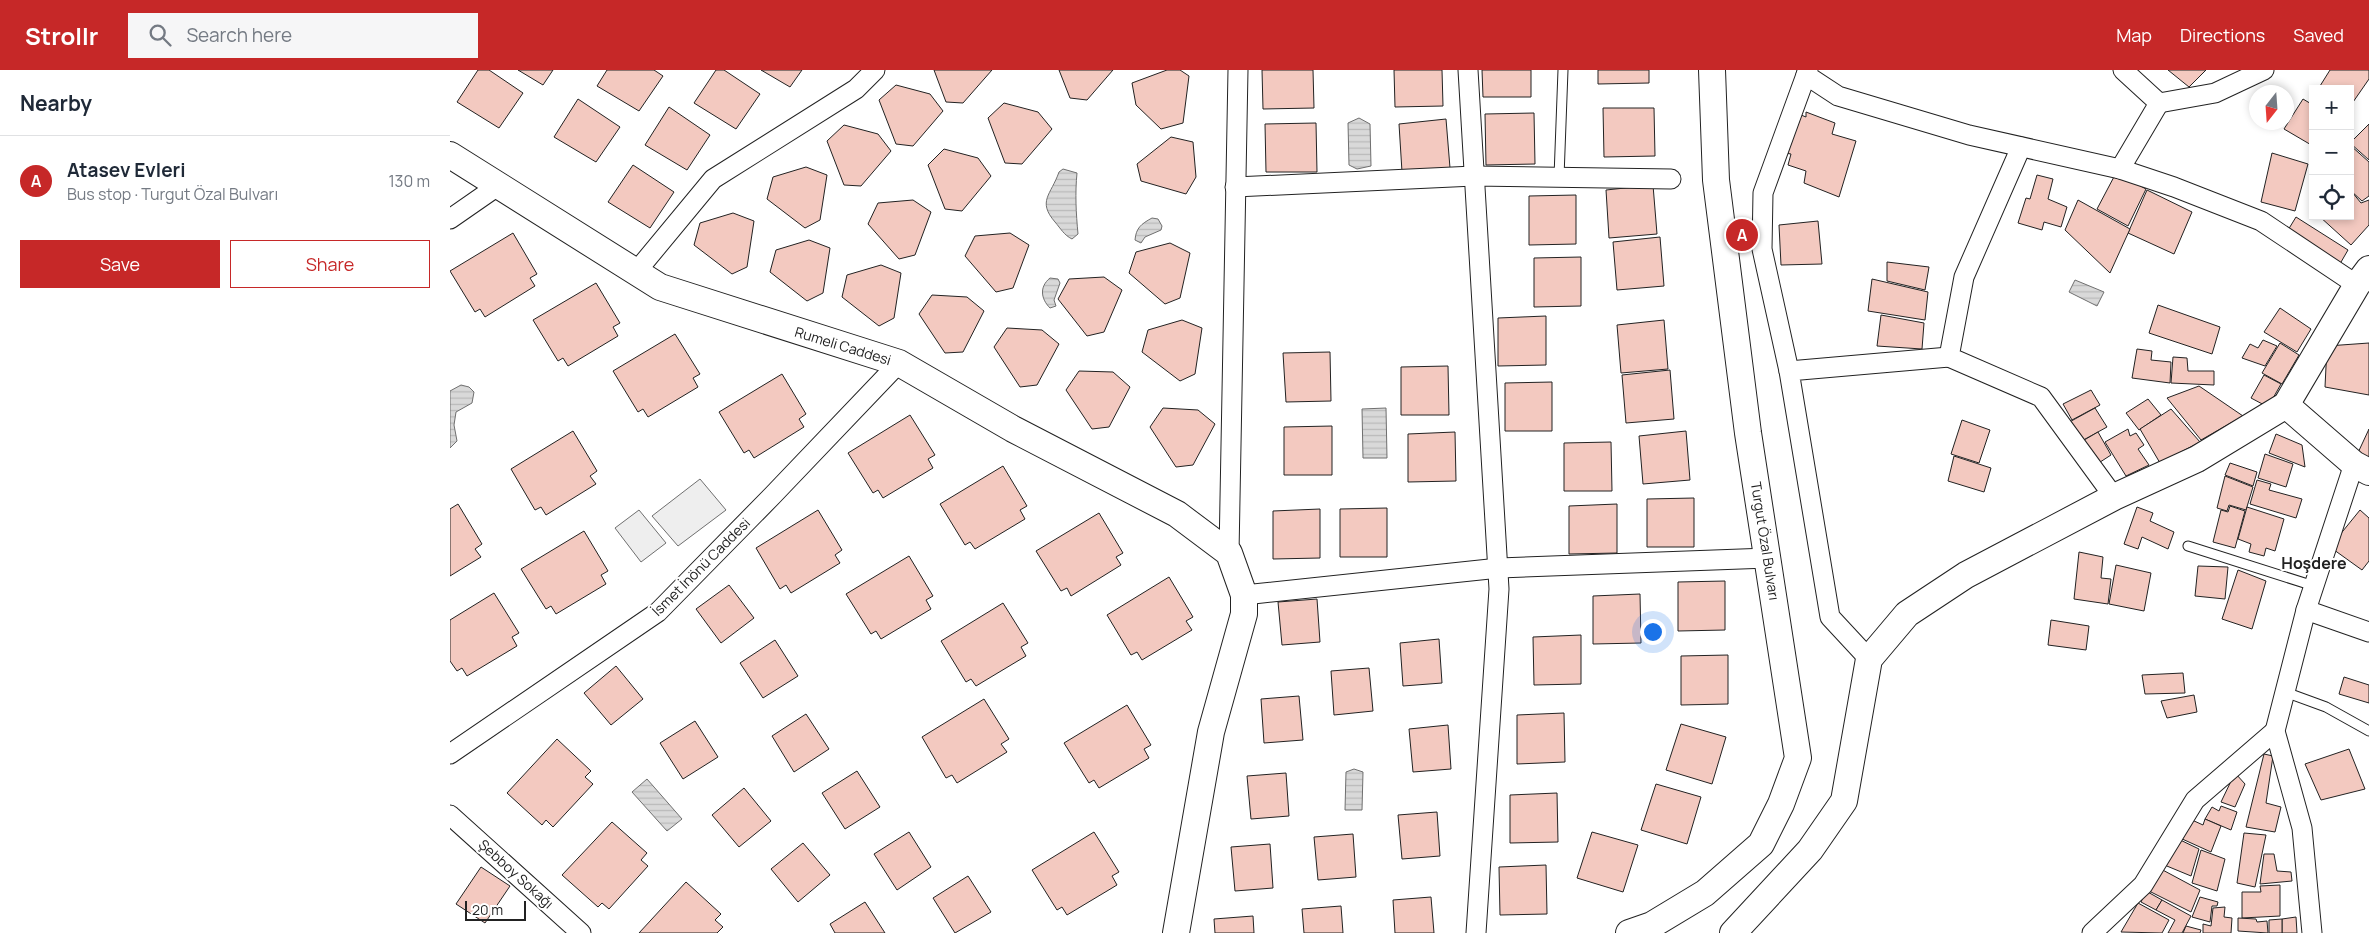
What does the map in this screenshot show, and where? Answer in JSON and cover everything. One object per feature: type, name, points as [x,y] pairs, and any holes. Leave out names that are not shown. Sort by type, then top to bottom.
[{"type":"street","points":[[636,272],[713,179],[856,89],[874,70]]},
{"type":"street","points":[[1176,933],[1211,732],[1244,614],[1244,595],[1229,553],[1238,70]]},
{"type":"street","points":[[1468,70],[1499,568],[1476,933]]},
{"type":"street","name":"Turgut Özal Bulvarı","points":[[1629,933],[1652,925],[1705,893],[1760,844],[1781,804],[1798,758],[1748,433],[1716,180],[1712,70]]},
{"type":"street","points":[[2123,70],[2159,103]]},
{"type":"street","points":[[2120,169],[2159,103],[2215,93],[2264,70]]},
{"type":"street","points":[[1733,933],[1810,850],[1844,801],[1869,659],[1907,614],[1966,574],[2114,497],[2197,459],[2286,405],[2363,277],[2261,221],[2174,187],[2120,169],[1969,135],[1838,96],[1807,73],[1763,193],[1762,248],[1790,371],[1830,617],[1869,659]]},
{"type":"street","points":[[1949,357],[1964,277],[2020,147]]},
{"type":"street","name":"Rumeli Caddesi","points":[[450,155],[499,185],[539,213],[660,287],[898,363],[1013,429],[1177,514],[1229,553]]},
{"type":"street","points":[[1235,187],[1474,176],[1671,179]]},
{"type":"street","points":[[450,219],[499,185]]},
{"type":"street","points":[[1790,371],[1949,357],[2041,397],[2114,497]]},
{"type":"street","name":"İsmet İnönü Caddesi","points":[[450,754],[658,612],[772,496],[898,363]]},
{"type":"street","points":[[2286,405],[2361,468],[2306,610],[2275,731],[2302,828],[2312,933]]},
{"type":"street","points":[[1244,595],[1499,568],[1768,558]]},
{"type":"street","points":[[2306,610],[2369,632]]},
{"type":"street","points":[[2092,933],[2143,885],[2195,800],[2275,731]]},
{"type":"street","name":"Şebboy Sokağı","points":[[450,815],[581,933]]},
{"type":"lane","points":[[1559,177],[1563,70]]},
{"type":"lane","points":[[2188,546],[2314,586]]},
{"type":"lane","points":[[2285,692],[2326,708],[2369,731]]},
{"type":"shaded area","points":[[1359,118],[1370,124],[1371,166],[1357,169],[1349,165],[1348,123]]},
{"type":"shaded area","points":[[1063,169],[1077,173],[1078,234],[1072,239],[1067,236],[1050,215],[1046,203],[1059,172]]},
{"type":"shaded area","points":[[1152,218],[1158,219],[1162,226],[1161,230],[1145,237],[1141,243],[1135,240],[1140,227]]},
{"type":"shaded area","points":[[1050,278],[1058,279],[1060,283],[1054,300],[1056,306],[1050,308],[1042,293],[1044,285]]},
{"type":"shaded area","points":[[2075,280],[2104,292],[2097,306],[2069,292]]},
{"type":"shaded area","points":[[461,385],[469,387],[474,392],[472,403],[456,412],[454,425],[457,441],[450,448],[450,391]]},
{"type":"shaded area","points":[[1386,408],[1387,458],[1363,458],[1362,409]]},
{"type":"shaded area","points":[[700,479],[726,510],[678,546],[652,516]]},
{"type":"shaded area","points":[[639,510],[666,543],[641,562],[615,528]]},
{"type":"shaded area","points":[[1354,769],[1363,772],[1362,810],[1345,810],[1346,772]]},
{"type":"shaded area","points":[[647,779],[682,819],[667,831],[632,792]]},
{"type":"building","points":[[478,70],[489,70],[523,93],[499,128],[457,102]]},
{"type":"building","points":[[518,70],[553,70],[543,85]]},
{"type":"building","points":[[607,70],[654,70],[663,76],[639,111],[597,86]]},
{"type":"building","points":[[716,70],[724,70],[760,94],[736,129],[694,103]]},
{"type":"building","points":[[761,70],[802,70],[790,87]]},
{"type":"building","points":[[934,70],[992,70],[963,103],[946,102]]},
{"type":"building","points":[[1059,70],[1113,70],[1087,100],[1070,98]]},
{"type":"building","points":[[1167,70],[1180,70],[1189,76],[1183,123],[1161,129],[1136,105],[1132,83]]},
{"type":"building","points":[[1262,70],[1313,70],[1314,108],[1263,109]]},
{"type":"building","points":[[1394,70],[1442,70],[1443,106],[1395,107]]},
{"type":"building","points":[[1482,70],[1531,70],[1531,97],[1483,97]]},
{"type":"building","points":[[1598,70],[1649,70],[1649,83],[1598,84]]},
{"type":"building","points":[[2168,70],[2206,70],[2189,87]]},
{"type":"building","points":[[2330,70],[2369,70],[2369,79],[2354,101],[2354,85],[2321,85]]},
{"type":"building","points":[[896,85],[930,94],[943,111],[913,146],[896,144],[879,100]]},
{"type":"building","points":[[578,99],[620,127],[596,162],[554,137]]},
{"type":"building","points":[[2303,99],[2309,103],[2309,144],[2286,130],[2294,130],[2294,113]]},
{"type":"building","points":[[1004,103],[1038,112],[1052,129],[1022,164],[1005,163],[988,118]]},
{"type":"building","points":[[669,107],[710,135],[687,170],[645,145]]},
{"type":"building","points":[[1603,108],[1654,108],[1655,156],[1604,157]]},
{"type":"building","points":[[1806,112],[1835,123],[1832,134],[1856,141],[1839,197],[1804,183],[1806,171],[1788,165],[1791,154],[1785,153],[1801,115],[1806,117]]},
{"type":"building","points":[[1534,113],[1535,164],[1486,165],[1485,114]]},
{"type":"building","points":[[1446,119],[1450,168],[1402,172],[1399,124]]},
{"type":"building","points":[[1316,123],[1317,172],[1266,172],[1265,124]]},
{"type":"building","points":[[2369,124],[2369,160],[2354,147],[2354,139]]},
{"type":"building","points":[[844,125],[878,134],[891,151],[861,186],[844,185],[827,141]]},
{"type":"building","points":[[1171,137],[1193,142],[1196,177],[1186,194],[1141,181],[1137,164]]},
{"type":"building","points":[[944,149],[978,158],[991,176],[962,211],[945,209],[928,165]]},
{"type":"building","points":[[2354,149],[2369,162],[2369,196],[2362,201],[2354,194]]},
{"type":"building","points":[[2272,153],[2308,164],[2295,211],[2261,202]]},
{"type":"building","points":[[633,165],[674,192],[650,228],[608,202]]},
{"type":"building","points":[[806,167],[827,175],[820,220],[805,228],[767,199],[773,177]]},
{"type":"building","points":[[2116,173],[2146,189],[2128,226],[2097,209]]},
{"type":"building","points":[[2037,175],[2053,179],[2048,199],[2067,207],[2061,227],[2044,222],[2042,230],[2018,223],[2026,198],[2030,199]]},
{"type":"building","points":[[1653,185],[1657,234],[1609,238],[1606,190]]},
{"type":"building","points":[[2147,190],[2192,212],[2174,254],[2128,233]]},
{"type":"building","points":[[2354,194],[2361,203],[2369,200],[2369,225],[2351,245],[2323,220],[2354,220]]},
{"type":"building","points":[[1576,195],[1576,244],[1529,245],[1529,196]]},
{"type":"building","points":[[913,200],[931,212],[915,255],[899,259],[868,224],[878,203]]},
{"type":"building","points":[[2078,200],[2130,229],[2110,273],[2065,230]]},
{"type":"building","points":[[733,213],[754,221],[747,267],[732,274],[694,245],[700,223]]},
{"type":"building","points":[[2296,217],[2348,250],[2337,269],[2285,235]]},
{"type":"building","points":[[1818,221],[1822,264],[1781,265],[1779,225]]},
{"type":"building","points":[[513,233],[537,274],[530,278],[535,286],[485,317],[480,309],[475,312],[450,271]]},
{"type":"building","points":[[1010,233],[1029,245],[1013,288],[996,292],[965,256],[975,236]]},
{"type":"building","points":[[1660,237],[1664,286],[1617,290],[1613,242]]},
{"type":"building","points":[[809,240],[830,248],[823,293],[807,301],[770,272],[776,250]]},
{"type":"building","points":[[1170,243],[1190,253],[1180,298],[1165,304],[1129,273],[1136,252]]},
{"type":"building","points":[[1581,257],[1581,306],[1534,307],[1534,258]]},
{"type":"building","points":[[1887,262],[1929,267],[1925,290],[1887,281]]},
{"type":"building","points":[[881,265],[901,273],[894,318],[879,326],[842,297],[847,275]]},
{"type":"building","points":[[1104,277],[1122,290],[1104,332],[1087,336],[1058,299],[1069,279]]},
{"type":"building","points":[[1872,279],[1928,292],[1925,320],[1868,311]]},
{"type":"building","points":[[596,283],[620,323],[613,327],[618,336],[568,366],[563,358],[558,361],[533,320]]},
{"type":"building","points":[[932,295],[967,297],[984,311],[963,352],[945,353],[919,314]]},
{"type":"building","points":[[2158,305],[2220,327],[2212,354],[2149,333]]},
{"type":"building","points":[[2280,308],[2311,329],[2297,352],[2264,332]]},
{"type":"building","points":[[1881,315],[1924,323],[1922,349],[1877,346]]},
{"type":"building","points":[[1546,316],[1546,365],[1498,366],[1498,318]]},
{"type":"building","points":[[1182,320],[1202,328],[1195,374],[1180,381],[1142,352],[1148,330]]},
{"type":"building","points":[[1664,320],[1668,369],[1621,373],[1617,325]]},
{"type":"building","points":[[1007,328],[1042,330],[1059,344],[1037,385],[1020,387],[994,347]]},
{"type":"building","points":[[675,334],[700,374],[693,378],[698,387],[648,417],[643,409],[638,412],[613,371]]},
{"type":"building","points":[[2263,340],[2277,346],[2265,366],[2242,358],[2250,344],[2258,348]]},
{"type":"building","points":[[2280,343],[2299,355],[2282,384],[2262,373]]},
{"type":"building","points":[[2369,343],[2369,395],[2325,387],[2327,346]]},
{"type":"building","points":[[2137,349],[2152,351],[2151,360],[2171,362],[2170,383],[2132,378]]},
{"type":"building","points":[[1330,352],[1331,401],[1286,402],[1283,353]]},
{"type":"building","points":[[2173,357],[2187,358],[2188,371],[2214,371],[2214,385],[2171,383]]},
{"type":"building","points":[[1448,366],[1449,415],[1401,415],[1401,367]]},
{"type":"building","points":[[1670,370],[1674,419],[1626,423],[1622,375]]},
{"type":"building","points":[[1079,371],[1113,372],[1130,387],[1109,427],[1092,429],[1066,390]]},
{"type":"building","points":[[782,374],[806,414],[799,419],[804,427],[754,458],[749,450],[744,453],[719,412]]},
{"type":"building","points":[[2264,375],[2281,384],[2268,407],[2251,398]]},
{"type":"building","points":[[1552,382],[1552,431],[1505,431],[1505,383]]},
{"type":"building","points":[[2199,386],[2243,416],[2201,440],[2167,398]]},
{"type":"building","points":[[2091,390],[2100,405],[2072,420],[2063,404]]},
{"type":"building","points":[[2148,399],[2161,415],[2139,430],[2126,413]]},
{"type":"building","points":[[1163,408],[1198,410],[1215,424],[1193,465],[1176,467],[1150,427]]},
{"type":"building","points":[[2095,408],[2107,427],[2078,443],[2064,425]]},
{"type":"building","points":[[2171,409],[2200,442],[2160,463],[2140,429]]},
{"type":"building","points":[[910,415],[935,455],[928,459],[933,468],[883,498],[878,490],[873,493],[848,453]]},
{"type":"building","points":[[1962,420],[1990,430],[1979,463],[1951,454]]},
{"type":"building","points":[[1332,426],[1332,475],[1284,475],[1284,427]]},
{"type":"building","points":[[2128,429],[2130,436],[2136,433],[2144,445],[2138,449],[2149,465],[2126,476],[2105,442]]},
{"type":"building","points":[[2369,429],[2369,463],[2356,457]]},
{"type":"building","points":[[573,431],[597,471],[590,476],[596,484],[546,515],[541,507],[535,510],[511,469]]},
{"type":"building","points":[[1686,431],[1690,480],[1643,484],[1639,436]]},
{"type":"building","points":[[1455,432],[1456,481],[1408,482],[1408,434]]},
{"type":"building","points":[[2098,432],[2111,455],[2094,466],[2079,443]]},
{"type":"building","points":[[2276,434],[2302,445],[2305,467],[2269,453]]},
{"type":"building","points":[[1611,442],[1612,491],[1564,491],[1564,443]]},
{"type":"building","points":[[2265,454],[2293,464],[2286,487],[2258,478]]},
{"type":"building","points":[[1954,456],[1991,468],[1984,492],[1948,481]]},
{"type":"building","points":[[2230,463],[2257,472],[2253,486],[2225,475]]},
{"type":"building","points":[[1003,466],[1027,506],[1020,510],[1025,519],[975,549],[970,542],[965,545],[940,504]]},
{"type":"building","points":[[2225,476],[2253,487],[2246,510],[2229,505],[2227,511],[2217,508]]},
{"type":"building","points":[[2257,480],[2271,484],[2269,490],[2302,499],[2296,518],[2250,504]]},
{"type":"building","points":[[1694,498],[1694,547],[1647,547],[1647,499]]},
{"type":"building","points":[[458,504],[482,544],[475,549],[481,557],[450,576],[450,509]]},
{"type":"building","points":[[1617,504],[1617,553],[1569,554],[1569,506]]},
{"type":"building","points":[[2230,506],[2245,511],[2235,548],[2213,542],[2221,510],[2228,512]]},
{"type":"building","points":[[2137,507],[2153,513],[2150,521],[2174,532],[2168,549],[2142,537],[2138,549],[2124,544]]},
{"type":"building","points":[[2247,507],[2284,519],[2275,551],[2266,548],[2264,556],[2249,552],[2251,544],[2238,539]]},
{"type":"building","points":[[1387,508],[1387,557],[1340,557],[1340,509]]},
{"type":"building","points":[[1320,509],[1320,558],[1273,559],[1273,511]]},
{"type":"building","points":[[818,510],[842,550],[835,555],[840,563],[791,593],[786,585],[780,589],[756,548]]},
{"type":"building","points":[[2360,510],[2369,518],[2369,561],[2362,570],[2330,547]]},
{"type":"building","points":[[1099,513],[1123,553],[1116,557],[1121,565],[1071,596],[1067,588],[1061,591],[1036,551]]},
{"type":"building","points":[[584,531],[608,571],[601,575],[606,584],[556,614],[551,606],[546,609],[521,569]]},
{"type":"building","points":[[2079,552],[2103,557],[2101,578],[2111,579],[2108,604],[2074,599]]},
{"type":"building","points":[[909,556],[933,596],[926,600],[931,609],[881,639],[876,631],[871,634],[846,594]]},
{"type":"building","points":[[2116,565],[2151,573],[2144,611],[2109,604]]},
{"type":"building","points":[[2198,566],[2228,567],[2225,599],[2195,596]]},
{"type":"building","points":[[2238,570],[2266,581],[2252,629],[2222,619]]},
{"type":"building","points":[[1169,577],[1193,617],[1186,621],[1192,630],[1142,660],[1137,652],[1131,655],[1107,615]]},
{"type":"building","points":[[1725,581],[1725,630],[1678,631],[1678,582]]},
{"type":"building","points":[[729,585],[754,618],[721,643],[696,609]]},
{"type":"building","points":[[494,593],[519,633],[512,637],[517,646],[467,676],[462,668],[457,671],[450,661],[450,620]]},
{"type":"building","points":[[1640,594],[1641,643],[1593,644],[1593,596]]},
{"type":"building","points":[[1317,599],[1320,642],[1282,645],[1278,602]]},
{"type":"building","points":[[1003,603],[1028,643],[1021,647],[1026,656],[976,686],[971,679],[966,682],[941,641]]},
{"type":"building","points":[[2051,620],[2089,626],[2086,650],[2048,645]]},
{"type":"building","points":[[1581,635],[1581,684],[1534,685],[1533,637]]},
{"type":"building","points":[[1439,639],[1442,683],[1403,686],[1400,643]]},
{"type":"building","points":[[775,640],[798,676],[763,698],[740,663]]},
{"type":"building","points":[[1728,655],[1728,704],[1681,705],[1681,656]]},
{"type":"building","points":[[616,666],[643,699],[611,725],[584,693]]},
{"type":"building","points":[[1369,668],[1373,711],[1334,715],[1331,671]]},
{"type":"building","points":[[2183,673],[2185,693],[2145,694],[2142,675]]},
{"type":"building","points":[[2344,677],[2369,685],[2369,703],[2339,694]]},
{"type":"building","points":[[2194,695],[2197,712],[2167,718],[2161,701]]},
{"type":"building","points":[[1299,696],[1303,740],[1264,743],[1261,699]]},
{"type":"building","points":[[984,699],[1009,739],[1001,744],[1007,752],[957,783],[952,775],[946,778],[922,737]]},
{"type":"building","points":[[1127,705],[1151,745],[1144,749],[1149,758],[1099,788],[1094,780],[1089,783],[1064,743]]},
{"type":"building","points":[[1564,713],[1565,762],[1517,764],[1517,715]]},
{"type":"building","points":[[806,714],[829,749],[794,772],[772,736]]},
{"type":"building","points":[[695,721],[718,757],[683,779],[660,743]]},
{"type":"building","points":[[1681,724],[1726,737],[1712,784],[1666,770]]},
{"type":"building","points":[[1448,725],[1451,769],[1413,772],[1409,729]]},
{"type":"building","points":[[557,739],[591,771],[585,777],[593,784],[553,827],[546,820],[542,825],[507,793]]},
{"type":"building","points":[[2349,749],[2365,789],[2321,800],[2305,764]]},
{"type":"building","points":[[2264,754],[2273,756],[2266,803],[2281,807],[2275,832],[2246,827]]},
{"type":"building","points":[[857,771],[880,807],[845,829],[822,793]]},
{"type":"building","points":[[1286,773],[1289,816],[1251,819],[1247,776]]},
{"type":"building","points":[[2236,774],[2245,784],[2235,807],[2221,802]]},
{"type":"building","points":[[1656,784],[1701,797],[1687,844],[1641,830]]},
{"type":"building","points":[[744,788],[771,821],[739,847],[712,815]]},
{"type":"building","points":[[1557,793],[1558,842],[1510,843],[1510,795]]},
{"type":"building","points":[[2221,806],[2237,812],[2231,830],[2205,819],[2212,807],[2219,811]]},
{"type":"building","points":[[1437,812],[1440,856],[1402,859],[1398,815]]},
{"type":"building","points":[[2205,819],[2221,826],[2211,852],[2180,838],[2192,820],[2203,825]]},
{"type":"building","points":[[612,822],[647,853],[641,860],[648,866],[609,909],[602,903],[598,907],[562,875]]},
{"type":"building","points":[[909,832],[931,867],[897,890],[874,854]]},
{"type":"building","points":[[1094,832],[1119,872],[1112,876],[1117,885],[1067,915],[1062,907],[1057,910],[1032,870]]},
{"type":"building","points":[[1592,832],[1638,845],[1623,892],[1577,878]]},
{"type":"building","points":[[2244,833],[2266,835],[2255,887],[2237,883]]},
{"type":"building","points":[[1353,834],[1356,877],[1318,880],[1314,837]]},
{"type":"building","points":[[2174,837],[2199,849],[2191,876],[2162,864]]},
{"type":"building","points":[[803,843],[830,875],[798,902],[771,869]]},
{"type":"building","points":[[1270,844],[1273,888],[1235,891],[1231,847]]},
{"type":"building","points":[[2201,850],[2225,859],[2217,891],[2192,883]]},
{"type":"building","points":[[2264,854],[2274,854],[2277,871],[2291,872],[2292,881],[2260,884]]},
{"type":"building","points":[[1546,865],[1547,914],[1500,915],[1499,867]]},
{"type":"building","points":[[481,867],[510,886],[485,923],[456,904]]},
{"type":"building","points":[[2159,868],[2200,890],[2191,912],[2147,890]]},
{"type":"building","points":[[968,876],[991,912],[955,933],[933,898]]},
{"type":"building","points":[[686,882],[721,914],[715,920],[723,927],[717,933],[639,933]]},
{"type":"building","points":[[2280,885],[2280,916],[2242,918],[2242,892],[2261,892],[2260,886]]},
{"type":"building","points":[[2146,891],[2162,900],[2156,910],[2141,902]]},
{"type":"building","points":[[1431,897],[1434,933],[1395,933],[1393,900]]},
{"type":"building","points":[[2200,897],[2218,902],[2217,906],[2212,906],[2210,922],[2192,917]]},
{"type":"building","points":[[2162,900],[2191,916],[2182,933],[2168,933],[2175,920],[2156,910]]},
{"type":"building","points":[[865,902],[885,933],[835,933],[830,924]]},
{"type":"building","points":[[2138,903],[2169,920],[2162,933],[2121,932]]},
{"type":"building","points":[[1341,906],[1343,933],[1304,933],[1302,909]]},
{"type":"building","points":[[2225,907],[2224,917],[2232,918],[2231,933],[2203,933],[2203,924],[2211,926],[2213,908]]},
{"type":"building","points":[[1253,916],[1254,933],[1215,933],[1214,919]]},
{"type":"building","points":[[2296,917],[2297,933],[2282,933],[2282,919]]},
{"type":"building","points":[[2238,918],[2256,919],[2257,922],[2267,921],[2268,933],[2238,931]]},
{"type":"building","points":[[2282,919],[2282,933],[2269,933],[2269,920]]},
{"type":"building","points":[[2186,926],[2201,930],[2200,933],[2183,933]]},
{"type":"place","name":"Atasev Evleri","points":[[1742,235]]},
{"type":"district","name":"Hoşdere","points":[[2314,563]]}]
